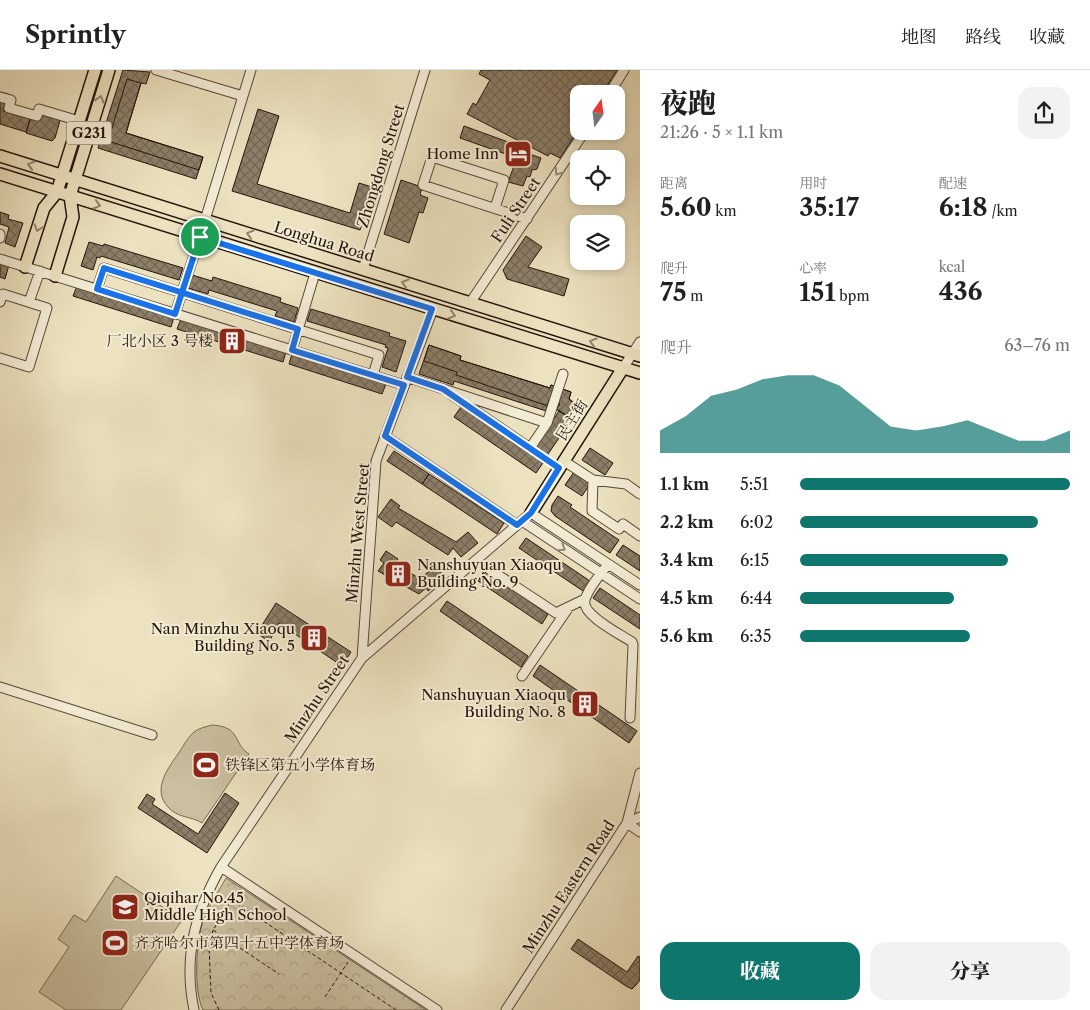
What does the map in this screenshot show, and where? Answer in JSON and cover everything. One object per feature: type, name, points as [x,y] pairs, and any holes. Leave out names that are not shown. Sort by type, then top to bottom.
[{"type":"main road","name":"G231","points":[[63,175],[95,70]]},
{"type":"main road","name":"G231","points":[[70,196],[109,70]]},
{"type":"main road","name":"Longhua Road","points":[[0,156],[636,355]]},
{"type":"main road","points":[[0,174],[640,373]]},
{"type":"main road","points":[[26,267],[44,208],[58,192],[63,175]]},
{"type":"main road","points":[[55,276],[73,217],[70,196]]},
{"type":"main road","name":"民主街","points":[[531,513],[623,368]]},
{"type":"street","points":[[156,70],[243,96]]},
{"type":"street","points":[[205,220],[251,70]]},
{"type":"street","name":"Zhongdong Street","points":[[363,269],[425,70]]},
{"type":"street","points":[[615,85],[624,70]]},
{"type":"street","points":[[0,97],[11,100],[9,108],[37,116],[39,109],[79,121]]},
{"type":"street","name":"Fuli Street","points":[[470,303],[578,140]]},
{"type":"street","points":[[495,208],[504,180],[432,157],[423,185],[527,219]]},
{"type":"street","points":[[175,314],[200,237]]},
{"type":"street","points":[[0,259],[373,375],[443,389],[547,423]]},
{"type":"street","points":[[97,289],[104,268],[379,354],[373,375]]},
{"type":"street","points":[[30,302],[40,271]]},
{"type":"street","points":[[292,350],[315,273]]},
{"type":"street","points":[[0,302],[2,294],[47,308],[30,367],[0,358]]},
{"type":"street","name":"Minzhu West Street","points":[[362,658],[376,461],[432,309]]},
{"type":"street","points":[[623,368],[636,355],[640,342]]},
{"type":"street","points":[[443,389],[530,448],[547,423],[562,374]]},
{"type":"street","points":[[385,436],[640,599]]},
{"type":"street","points":[[562,465],[593,480],[626,484],[640,494]]},
{"type":"street","points":[[593,480],[592,511],[619,530],[622,524],[640,536]]},
{"type":"street","points":[[531,513],[640,585]]},
{"type":"street","name":"Minzhu Street","points":[[194,1010],[191,992],[194,929],[210,886],[362,658],[531,513]]},
{"type":"street","points":[[489,569],[556,613],[585,599],[608,564]]},
{"type":"street","points":[[585,599],[585,607],[590,615],[632,642],[630,718]]},
{"type":"street","points":[[522,676],[569,607]]},
{"type":"street","points":[[0,687],[152,735]]},
{"type":"street","name":"Minzhu Eastern Road","points":[[506,1010],[626,823],[640,773]]},
{"type":"street","points":[[626,823],[640,817]]},
{"type":"street","points":[[626,823],[640,832]]},
{"type":"street","points":[[221,867],[436,1010]]},
{"type":"path","points":[[530,448],[562,465]]},
{"type":"path","points":[[219,1010],[211,993],[210,945],[213,930],[232,900],[396,1010]]},
{"type":"path","points":[[213,930],[279,974]]},
{"type":"path","points":[[325,996],[353,955]]},
{"type":"green space","name":"铁锋区第五小学体育场","points":[[212,725],[222,726],[232,732],[240,745],[249,754],[202,823],[172,811],[163,800],[161,786],[167,771],[190,736],[198,730]]},
{"type":"green space","name":"齐齐哈尔市第四十五中学体育场","points":[[116,876],[182,920],[121,1010],[66,1010],[39,992],[69,947],[58,939],[74,915],[86,922]]},
{"type":"green space","points":[[226,878],[426,1010],[203,1010],[197,978],[199,938],[206,913]]},
{"type":"building","points":[[123,70],[150,72],[146,84],[141,83],[126,133],[203,157],[196,179],[98,148]]},
{"type":"building","points":[[481,70],[617,70],[608,85],[570,85],[570,140],[572,140],[560,158],[550,153],[548,156],[467,114],[473,103],[476,105],[490,80],[479,74]]},
{"type":"building","points":[[127,79],[141,83],[126,133],[203,157],[199,170],[108,141]]},
{"type":"building","points":[[0,92],[8,94],[3,111],[30,119],[26,132],[0,124]]},
{"type":"building","points":[[258,109],[279,116],[257,184],[350,213],[359,183],[375,188],[360,230],[232,191]]},
{"type":"building","points":[[42,111],[61,117],[55,138],[52,141],[26,133],[31,117]]},
{"type":"building","name":"Home Inn","points":[[464,126],[522,147],[521,151],[541,158],[537,169],[532,170],[530,177],[527,176],[523,186],[508,182],[517,158],[460,138]]},
{"type":"building","points":[[401,180],[422,187],[420,195],[428,198],[423,213],[419,212],[409,243],[384,234]]},
{"type":"building","points":[[0,212],[9,215],[8,219],[23,223],[15,247],[5,243],[9,227],[0,224]]},
{"type":"building","points":[[526,236],[542,247],[528,267],[569,279],[564,296],[507,279],[503,270]]},
{"type":"building","points":[[89,242],[103,246],[104,244],[183,268],[179,280],[101,256],[100,258],[97,257],[93,270],[81,266]]},
{"type":"building","points":[[0,263],[9,265],[5,279],[0,277]]},
{"type":"building","points":[[192,275],[212,281],[213,277],[281,298],[280,302],[298,308],[294,322],[275,316],[277,311],[209,290],[208,294],[188,288]]},
{"type":"building","points":[[77,286],[174,317],[171,327],[73,296]]},
{"type":"building","points":[[311,309],[390,333],[389,336],[406,341],[396,372],[382,367],[388,348],[385,347],[386,345],[307,321]]},
{"type":"building","name":"厂北小区 3 号楼","points":[[181,319],[286,352],[283,362],[177,329]]},
{"type":"building","points":[[429,345],[461,356],[460,360],[550,388],[551,385],[571,392],[569,399],[577,405],[569,417],[556,409],[560,404],[549,400],[548,406],[456,375],[457,372],[424,361]]},
{"type":"building","points":[[429,345],[461,356],[460,360],[550,388],[551,385],[571,392],[569,399],[577,405],[569,417],[556,409],[560,404],[549,400],[546,411],[454,381],[453,385],[419,374]]},
{"type":"building","points":[[292,354],[386,384],[382,394],[289,364]]},
{"type":"building","points":[[463,404],[545,460],[536,473],[454,417]]},
{"type":"building","points":[[559,411],[572,419],[546,457],[534,449]]},
{"type":"building","points":[[590,448],[613,463],[605,475],[582,460]]},
{"type":"building","points":[[394,451],[429,474],[422,484],[387,461]]},
{"type":"building","points":[[574,472],[590,484],[582,496],[565,485]]},
{"type":"building","points":[[429,474],[504,523],[497,534],[422,484]]},
{"type":"building","points":[[558,496],[572,505],[570,507],[619,540],[610,553],[555,516],[551,511],[552,505]]},
{"type":"building","points":[[391,499],[400,506],[398,508],[456,542],[468,532],[478,543],[461,557],[453,548],[448,555],[396,522],[392,527],[378,517]]},
{"type":"building","points":[[526,538],[590,581],[583,591],[519,548]]},
{"type":"building","points":[[623,545],[640,556],[640,571],[616,555]]},
{"type":"building","name":"Nanshuyuan Xiaoqu Building No. 9","points":[[386,551],[398,559],[395,563],[420,579],[435,566],[445,577],[428,591],[426,588],[419,594],[378,571],[384,563],[380,560]]},
{"type":"building","points":[[484,571],[548,614],[542,624],[478,581]]},
{"type":"building","points":[[600,588],[640,615],[640,629],[593,598]]},
{"type":"building","points":[[447,601],[528,656],[521,667],[440,611]]},
{"type":"building","name":"Nan Minzhu Xiaoqu Building No. 5","points":[[276,603],[351,652],[342,666],[279,623],[269,642],[257,633]]},
{"type":"building","name":"Nanshuyuan Xiaoqu Building No. 8","points":[[540,665],[637,731],[629,743],[533,676]]},
{"type":"building","points":[[225,793],[239,803],[207,853],[138,808],[147,794],[155,799],[152,804],[198,834]]},
{"type":"building","points":[[578,939],[627,972],[638,956],[640,957],[640,980],[632,989],[626,986],[571,949]]},
{"type":"place","name":"Home Inn","points":[[518,154]]},
{"type":"place","name":"厂北小区 3 号楼","points":[[232,341]]},
{"type":"place","name":"Nanshuyuan Xiaoqu Building No. 9","points":[[398,574]]},
{"type":"place","name":"Nan Minzhu Xiaoqu Building No. 5","points":[[314,638]]},
{"type":"place","name":"Nanshuyuan Xiaoqu Building No. 8","points":[[585,704]]},
{"type":"place","name":"铁锋区第五小学体育场","points":[[206,765]]},
{"type":"place","name":"Qiqihar No.45 Middle High School","points":[[125,907]]},
{"type":"place","name":"齐齐哈尔市第四十五中学体育场","points":[[115,943]]},
{"type":"route","points":[[200,237],[182,293],[175,314],[97,289],[104,268],[182,293],[298,329],[292,350],[404,385],[385,436],[517,525],[531,513],[559,468],[443,389],[407,377],[432,309],[200,237]]}]
